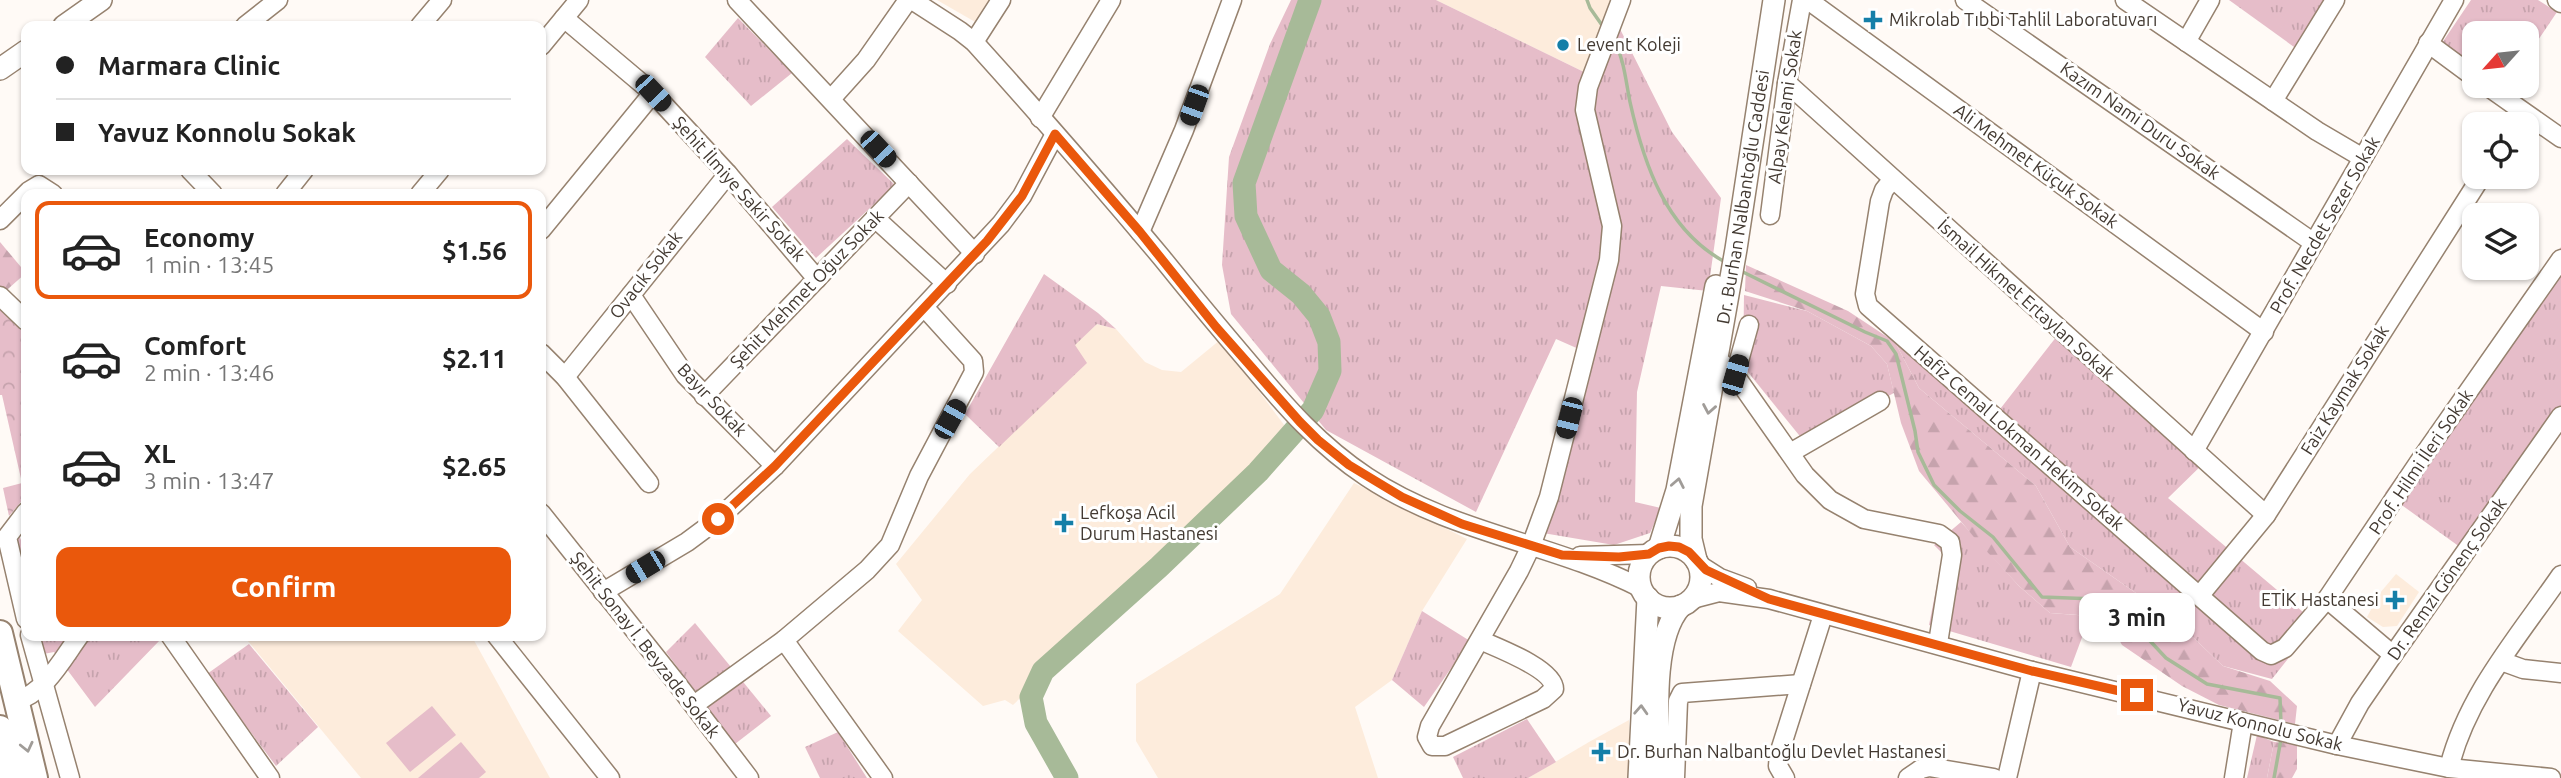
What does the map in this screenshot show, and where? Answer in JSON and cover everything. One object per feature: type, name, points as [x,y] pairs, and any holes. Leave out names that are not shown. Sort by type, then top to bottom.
[{"type":"highway","points":[[0,633],[35,778]]},
{"type":"highway","points":[[0,728],[12,778]]},
{"type":"main road","points":[[73,21],[101,0]]},
{"type":"main road","name":"Dr. Burhan Nalbantoğlu Caddesi","points":[[1730,247],[1759,0]]},
{"type":"main road","name":"Dr. Burhan Nalbantoğlu Caddesi","points":[[1654,551],[1675,497],[1723,289],[1774,0]]},
{"type":"main road","name":"Dr. Burhan Nalbantoğlu Caddesi","points":[[1697,562],[1691,539],[1691,506],[1718,360],[1723,289]]},
{"type":"main road","points":[[1639,778],[1645,593],[1640,570],[1654,551],[1679,547],[1689,552],[1697,562],[1700,583],[1668,624],[1661,655],[1659,778]]},
{"type":"main road","points":[[1645,593],[1663,607],[1686,603]]},
{"type":"street","points":[[251,21],[278,0]]},
{"type":"street","points":[[424,21],[442,0]]},
{"type":"street","points":[[546,40],[579,0]]},
{"type":"street","points":[[737,0],[975,254]]},
{"type":"street","points":[[831,99],[866,60],[910,0],[974,42],[1140,232],[1216,327],[1318,440],[1369,478],[1418,506],[1462,524],[1614,574],[1645,593]]},
{"type":"street","points":[[974,42],[1001,0]]},
{"type":"street","points":[[1040,118],[1111,0]]},
{"type":"street","points":[[1140,232],[1184,130],[1232,0]]},
{"type":"street","points":[[1480,640],[1545,672],[1554,684],[1553,689],[1544,699],[1445,746],[1434,747],[1427,741],[1430,726],[1531,546],[1549,497],[1609,260],[1612,226],[1585,110],[1587,87],[1621,0]]},
{"type":"street","name":"Alpay Kelami Sokak","points":[[1770,215],[1787,83],[1802,0]]},
{"type":"street","name":"Ali Mehmet Küçuk Sokak","points":[[1808,0],[2264,332]]},
{"type":"street","name":"Kazım Nami Duru Sokak","points":[[1965,0],[2314,243]]},
{"type":"street","points":[[2125,0],[2341,147],[2364,158]]},
{"type":"street","points":[[2186,42],[2210,0]]},
{"type":"street","points":[[2273,101],[2335,0]]},
{"type":"street","name":"Prof. Necdet Sezer Sokak","points":[[2194,451],[2455,0]]},
{"type":"street","name":"Şehit İlmiye Sakir Sokak","points":[[564,18],[653,93],[728,174],[817,279]]},
{"type":"street","points":[[2428,43],[2462,67]]},
{"type":"street","name":"İsmail Hikmet Ertaylan Sokak","points":[[1787,83],[2266,515]]},
{"type":"street","points":[[546,224],[653,93]]},
{"type":"street","points":[[2499,98],[2514,112]]},
{"type":"street","points":[[2539,127],[2561,138]]},
{"type":"street","points":[[603,592],[698,534],[775,466],[975,254],[1018,202],[1055,134]]},
{"type":"street","name":"Ovacık Sokak","points":[[565,377],[728,174]]},
{"type":"street","points":[[195,175],[208,189]]},
{"type":"street","points":[[289,189],[300,175]]},
{"type":"street","points":[[425,189],[436,175]]},
{"type":"street","name":"Hafiz Cemal Lokman Hekim Sokak","points":[[1892,180],[1880,201],[1865,294],[1868,306],[2262,651],[2272,655]]},
{"type":"street","name":"Şehit Mehmet Oğuz Sokak","points":[[705,396],[909,183]]},
{"type":"street","name":"Faiz Kaymak Sokak","points":[[2200,595],[2266,515],[2473,189]]},
{"type":"street","points":[[0,220],[21,199]]},
{"type":"street","points":[[876,218],[947,284]]},
{"type":"street","name":"Prof. Hilmi İleri Sokak","points":[[2272,655],[2284,648],[2327,599],[2561,259]]},
{"type":"street","name":"Bayır Sokak","points":[[631,295],[685,374],[775,466]]},
{"type":"street","points":[[0,296],[21,316]]},
{"type":"street","points":[[694,705],[784,640],[867,570],[890,545],[919,476],[975,369],[973,361],[925,308]]},
{"type":"street","points":[[1735,375],[1749,325]]},
{"type":"street","points":[[546,358],[565,377],[649,483]]},
{"type":"street","points":[[1718,360],[1735,375],[1816,487],[1844,510],[1872,521],[1936,533],[1947,538],[1953,551],[1938,643]]},
{"type":"street","points":[[1790,453],[1880,401]]},
{"type":"street","name":"Dr. Remzi Gönenç Sokak","points":[[2337,745],[2360,704],[2393,655],[2561,416]]},
{"type":"street","points":[[21,519],[7,537],[21,597]]},
{"type":"street","name":"Şehit Sonay İ. Beyzade Sokak","points":[[546,519],[749,778]]},
{"type":"street","points":[[1562,555],[1609,557],[1654,551]]},
{"type":"street","name":"Yavuz Konnolu Sokak","points":[[1697,562],[1720,578],[1769,599],[1938,643],[2032,671],[2337,745],[2449,768],[2551,778]]},
{"type":"street","points":[[2449,768],[2454,747],[2470,709],[2486,681],[2561,575]]},
{"type":"street","name":"Yavuz Konnolu Sokak","points":[[1686,603],[1719,592],[1769,599]]},
{"type":"street","points":[[2327,599],[2393,655]]},
{"type":"street","points":[[1785,778],[1779,769],[1779,758],[1824,615]]},
{"type":"street","points":[[784,640],[883,778]]},
{"type":"street","points":[[32,641],[70,778]]},
{"type":"street","points":[[16,701],[28,698],[44,683],[76,641]]},
{"type":"street","points":[[174,641],[270,778]]},
{"type":"street","points":[[501,641],[610,778]]},
{"type":"street","points":[[2501,661],[2523,669],[2561,673]]},
{"type":"street","points":[[2007,778],[2032,671]]},
{"type":"street","points":[[1675,778],[1678,701],[1682,693],[1801,684]]},
{"type":"street","points":[[2234,778],[2243,722]]},
{"type":"street","points":[[1908,778],[1929,767],[1994,778]]},
{"type":"shaded area","points":[[937,0],[993,0],[977,23]]},
{"type":"shaded area","name":"Levent Koleji","points":[[1436,0],[1615,0],[1586,73]]},
{"type":"shaded area","name":"Lefkoşa Acil Durum Hastanesi","points":[[1097,324],[1116,329],[1145,362],[1162,370],[1181,372],[1220,340],[1291,434],[1013,705],[1005,700],[983,706],[898,631],[922,600],[896,564],[970,474],[1086,363],[1074,345]]},
{"type":"shaded area","points":[[1354,483],[1467,539],[1422,611],[1392,680],[1355,707],[1378,778],[1158,778],[1136,741],[1136,684],[1280,594]]},
{"type":"shaded area","name":"ETİK Hastanesi","points":[[2396,574],[2419,592],[2397,626],[2383,627],[2367,617],[2380,593]]},
{"type":"shaded area","points":[[248,641],[474,641],[550,778],[361,778]]},
{"type":"shaded area","name":"Dr. Burhan Nalbantoğlu Devlet Hastanesi","points":[[1629,720],[1629,778],[1528,778],[1589,742]]},
{"type":"green space","points":[[1291,0],[1436,0],[1586,73],[1619,27],[1672,132],[1721,198],[1708,291],[1661,286],[1637,392],[1635,502],[1661,508],[1650,533],[1614,545],[1531,531],[1581,350],[1556,339],[1476,512],[1326,430],[1231,314],[1222,265],[1229,157],[1270,44]]},
{"type":"green space","points":[[2229,0],[2344,0],[2308,57]]},
{"type":"green space","points":[[2471,0],[2538,0],[2557,12],[2539,39],[2539,21],[2462,21],[2462,60],[2440,46]]},
{"type":"green space","points":[[738,18],[792,73],[751,106],[705,57]]},
{"type":"green space","points":[[847,139],[895,185],[816,258],[772,207]]},
{"type":"green space","points":[[0,242],[21,267],[21,277],[0,296]]},
{"type":"green space","points":[[2561,247],[2561,429],[2471,555],[2385,493]]},
{"type":"green space","points":[[1746,265],[1848,311],[1895,342],[1919,388],[2036,486],[2070,547],[2176,621],[2223,666],[2270,681],[2297,706],[2295,724],[2219,705],[2182,686],[2122,645],[2106,617],[2050,613],[2019,586],[1978,542],[1919,471],[1901,423],[1887,364],[1871,346],[1807,311],[1745,291]]},
{"type":"green space","points":[[1044,274],[1116,329],[1097,324],[1075,345],[1087,363],[999,447],[965,414]]},
{"type":"green space","points":[[1744,295],[1807,311],[1871,346],[1887,364],[1894,393],[1803,440],[1743,366]]},
{"type":"green space","points":[[0,310],[21,330],[21,479],[2,395]]},
{"type":"green space","points":[[2064,327],[2210,457],[2168,498],[2316,623],[2272,679],[2223,666],[2176,621],[2070,547],[2036,486],[1919,388],[1895,342],[1990,422]]},
{"type":"green space","points":[[21,483],[21,502],[9,516],[3,488]]},
{"type":"green space","points":[[9,516],[21,540],[21,605]]},
{"type":"green space","points":[[1961,522],[2019,586],[2050,613],[2090,616],[2071,667],[1929,625],[1943,554],[1934,545]]},
{"type":"green space","points":[[1422,611],[1470,641],[1424,707],[1392,680]]},
{"type":"green space","points":[[695,623],[771,716],[735,744],[666,652]]},
{"type":"green space","points":[[26,641],[159,641],[95,707],[54,652],[28,657]]},
{"type":"green space","points":[[249,644],[318,727],[276,766],[207,674]]},
{"type":"green space","points":[[432,706],[456,735],[410,772],[386,743]]},
{"type":"green space","points":[[1527,719],[1556,762],[1528,778],[1463,778],[1453,757]]},
{"type":"green space","points":[[838,732],[867,778],[820,778],[805,747]]},
{"type":"green space","points":[[2257,735],[2274,742],[2267,778],[2247,778]]},
{"type":"green space","points":[[461,742],[486,772],[479,778],[418,778]]},
{"type":"green space","points":[[2274,742],[2297,744],[2297,769],[2292,778],[2267,778]]},
{"type":"waterway","points":[[1067,778],[1036,723],[1031,697],[1043,671],[1159,567],[1258,472],[1313,410],[1330,371],[1329,342],[1319,316],[1301,294],[1271,270],[1246,216],[1244,183],[1310,0]]},
{"type":"waterway","points":[[1587,0],[1604,28]]},
{"type":"waterway","points":[[1613,40],[1622,62],[1642,149],[1661,194],[1687,232],[1705,249],[1725,262]]},
{"type":"waterway","points":[[1741,271],[1887,341],[1896,354],[1918,452],[1934,485],[1960,511],[1993,537],[2042,597],[2096,599],[2138,628],[2166,658],[2207,684],[2280,698],[2281,724]]},
{"type":"waterway","points":[[2274,778],[2281,739]]},
{"type":"place","name":"Mikrolab Tıbbi Tahlil Laboratuvarı","points":[[1873,20]]},
{"type":"place","name":"Levent Koleji","points":[[1563,45]]},
{"type":"place","name":"Lefkoşa Acil Durum Hastanesi","points":[[1064,523]]},
{"type":"place","name":"ETİK Hastanesi","points":[[2395,600]]},
{"type":"place","name":"Dr. Burhan Nalbantoğlu Devlet Hastanesi","points":[[1601,752]]},
{"type":"route","points":[[718,519],[775,466],[1002,224],[1022,196],[1055,134],[1140,232],[1216,327],[1300,422],[1349,465],[1402,497],[1462,524],[1562,555],[1619,557],[1649,554],[1669,546],[1679,547],[1689,552],[1706,570],[1769,599],[1938,643],[2032,671],[2137,695]]}]
